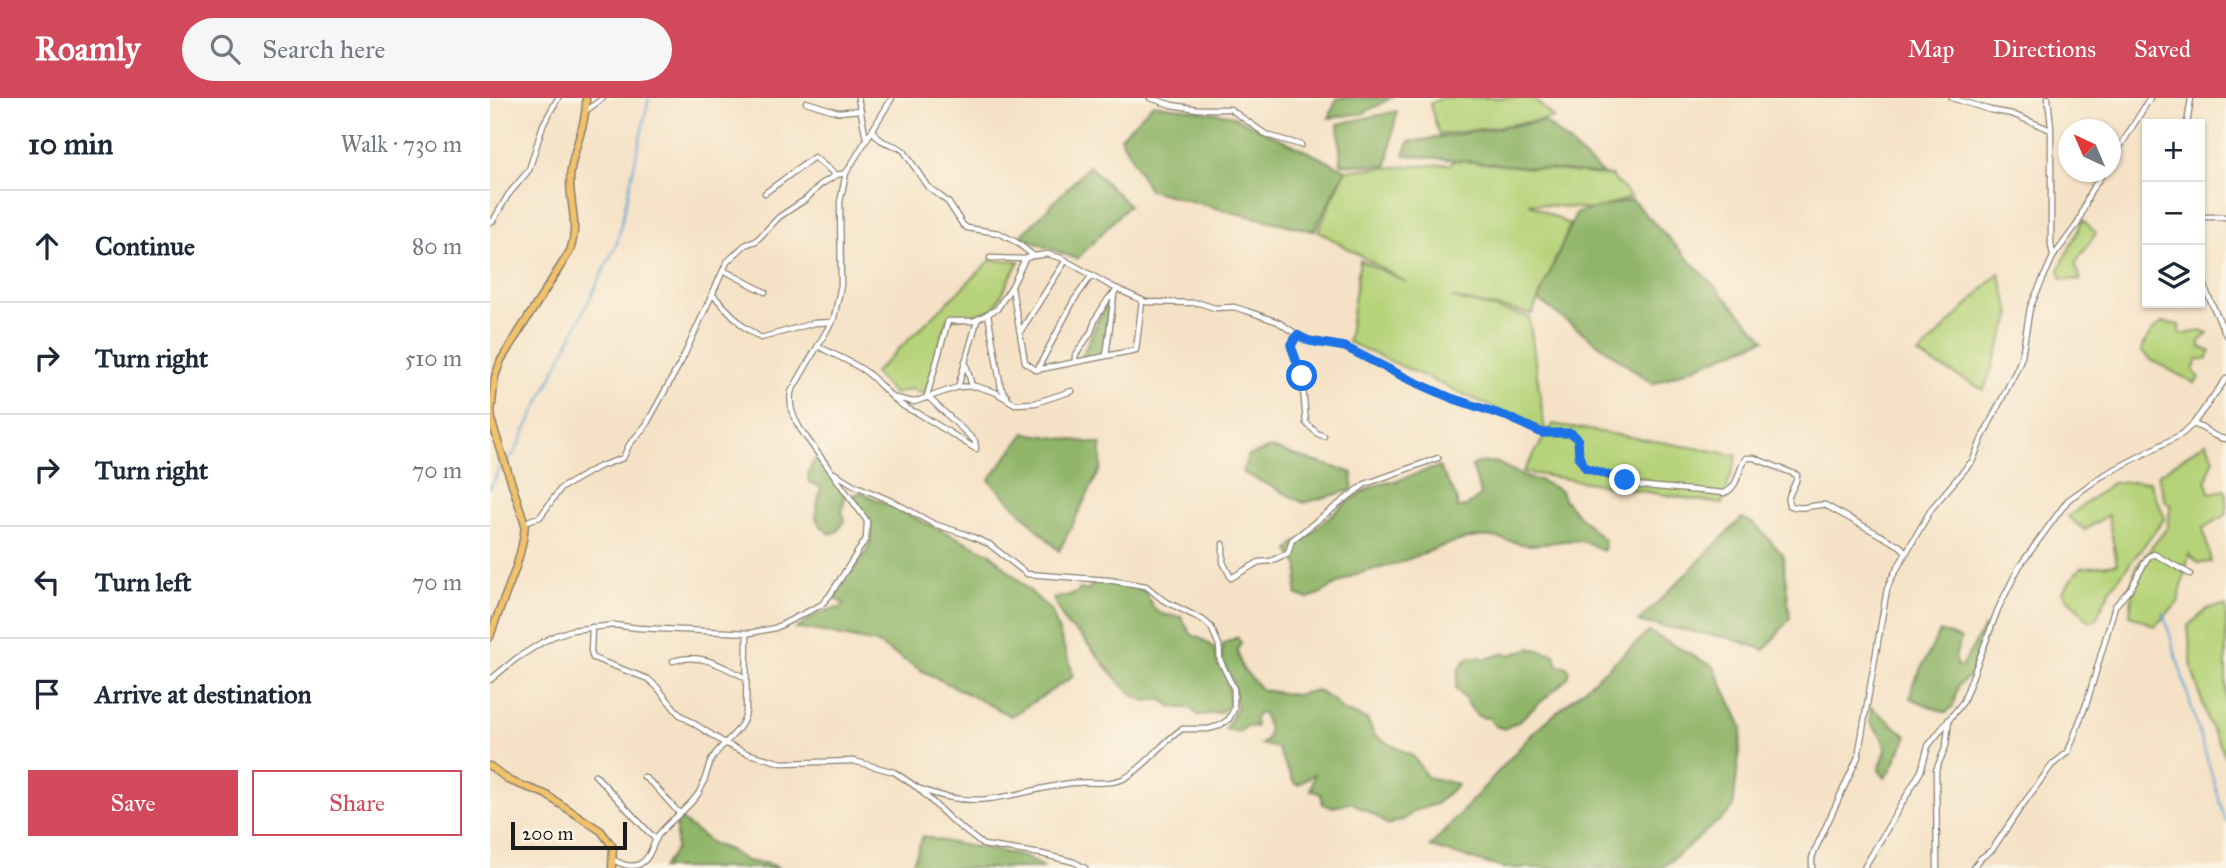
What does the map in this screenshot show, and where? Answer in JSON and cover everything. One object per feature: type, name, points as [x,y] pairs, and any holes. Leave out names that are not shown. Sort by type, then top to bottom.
[{"type":"main road","points":[[490,387],[506,351],[570,251],[575,237],[570,189],[571,169],[586,111],[586,98]]},
{"type":"main road","points":[[490,637],[515,575],[525,524],[493,426],[491,412],[495,377]]},
{"type":"main road","points":[[490,766],[510,781],[545,794],[591,824],[608,839],[612,847],[612,868]]},
{"type":"street","points":[[490,222],[529,170],[543,125],[558,98]]},
{"type":"street","points":[[586,111],[603,98]]},
{"type":"street","points":[[858,98],[867,139]]},
{"type":"street","points":[[490,680],[517,658],[554,636],[614,625],[747,633],[775,628],[821,605],[837,586],[866,539],[866,519],[795,419],[790,401],[791,392],[832,322],[841,285],[840,202],[846,173],[892,98]]},
{"type":"street","points":[[1150,98],[1198,109],[1230,109],[1267,135],[1301,145]]},
{"type":"street","points":[[1952,98],[2012,114],[2051,130]]},
{"type":"street","points":[[2048,98],[2053,257]]},
{"type":"street","points":[[2121,145],[2150,98]]},
{"type":"street","points":[[2188,119],[2191,98]]},
{"type":"street","points":[[806,102],[838,112],[861,110]]},
{"type":"street","points":[[873,131],[882,142],[904,151],[927,186],[948,202],[963,225],[999,233],[1032,255]]},
{"type":"street","points":[[765,193],[814,156],[836,174]]},
{"type":"street","points":[[525,524],[540,517],[561,488],[598,467],[623,458],[629,445],[646,425],[682,360],[727,262],[745,245],[757,241],[779,217],[836,174],[846,173]]},
{"type":"street","points":[[1812,868],[1815,850],[1858,757],[1887,589],[1932,508],[1973,460],[2022,356],[2029,309],[2053,257],[2078,222],[2097,182]]},
{"type":"street","points":[[2205,217],[2226,217]]},
{"type":"street","points":[[927,396],[948,321],[977,319],[997,309],[1026,259],[1032,255],[1046,254],[1066,260],[1116,292],[1142,301],[1199,303],[1215,308],[1234,307],[1278,322],[1309,341],[1345,347],[1451,398],[1508,417],[1542,433],[1571,433],[1578,439],[1579,457],[1586,468],[1634,485],[1725,493],[1730,491],[1738,480],[1743,461],[1746,458],[1754,458],[1797,475],[1797,481],[1788,498],[1789,505],[1799,508],[1825,505],[1900,546],[1906,552]]},
{"type":"street","points":[[990,258],[1026,259]]},
{"type":"street","points":[[1020,333],[1066,260]]},
{"type":"street","points":[[723,270],[765,292]]},
{"type":"street","points":[[1037,370],[1074,300],[1091,275]]},
{"type":"street","points":[[2205,286],[2226,335]]},
{"type":"street","points":[[1011,288],[1025,362],[1037,370],[1136,350],[1142,301]]},
{"type":"street","points":[[1106,356],[1116,292]]},
{"type":"street","points":[[1075,360],[1074,356],[1091,332],[1096,318],[1116,292]]},
{"type":"street","points":[[712,294],[744,327],[761,338],[814,323],[832,322]]},
{"type":"street","points":[[988,314],[1000,388],[1009,400]]},
{"type":"street","points":[[958,387],[977,319]]},
{"type":"street","points":[[1297,335],[1291,346],[1302,376],[1306,423],[1324,436]]},
{"type":"street","points":[[818,346],[870,375],[908,410],[918,413],[976,449],[975,441],[927,396]]},
{"type":"street","points":[[965,360],[972,386]]},
{"type":"street","points":[[1864,868],[1921,771],[1928,746],[1963,702],[1998,608],[2019,567],[2068,500],[2102,475],[2182,434],[2193,424],[2226,379]]},
{"type":"street","points":[[894,397],[914,402],[958,387],[972,386],[995,392],[1015,404],[1035,403],[1072,391]]},
{"type":"street","points":[[2193,424],[2226,439]]},
{"type":"street","points":[[1223,544],[1223,562],[1231,578],[1259,562],[1271,561],[1288,553],[1292,540],[1365,484],[1438,458]]},
{"type":"street","points":[[830,470],[854,485],[894,502],[934,524],[989,544],[1027,574],[1108,580],[1146,586],[1163,600],[1211,626],[1219,645],[1220,660],[1234,689],[1234,709],[1229,719],[1208,729],[1182,729],[1141,767],[1116,781],[1073,783],[991,800],[934,794],[918,788]]},
{"type":"street","points":[[1973,868],[1993,850],[2052,765],[2068,752],[2088,699],[2115,606],[2131,588],[2148,557],[2154,554],[2190,574]]},
{"type":"street","points":[[592,627],[593,658],[648,679],[679,714],[726,744],[758,758],[782,763],[854,761],[894,772],[918,788],[950,819],[983,845],[1042,854],[1074,862],[1085,868]]},
{"type":"street","points":[[614,860],[625,865],[639,864],[650,853],[659,833],[700,791],[712,759],[745,719],[747,633]]},
{"type":"street","points":[[673,661],[685,657],[713,661],[746,678]]},
{"type":"street","points":[[1937,868],[1936,771],[1946,746],[1950,719]]},
{"type":"street","points":[[595,775],[656,839]]},
{"type":"street","points":[[644,777],[679,813]]},
{"type":"green space","points":[[1337,98],[1391,98],[1364,113],[1329,118]]},
{"type":"green space","points":[[1441,98],[1533,98],[1554,118],[1439,135],[1430,104]]},
{"type":"green space","points":[[1153,104],[1230,115],[1346,170],[1314,231],[1149,190],[1120,137]]},
{"type":"green space","points":[[1397,111],[1387,166],[1341,164],[1338,124]]},
{"type":"green space","points":[[1544,121],[1604,175],[1404,155],[1409,142]]},
{"type":"green space","points":[[1455,160],[1611,176],[1631,197],[1595,210],[1528,203],[1570,225],[1532,314],[1452,298],[1529,317],[1545,431],[1348,342],[1360,260],[1406,282],[1318,231],[1346,170],[1451,164]]},
{"type":"green space","points":[[1089,166],[1129,205],[1077,259],[1020,237]]},
{"type":"green space","points":[[1632,200],[1765,339],[1653,384],[1538,300],[1576,213]]},
{"type":"green space","points":[[2083,220],[2096,233],[2075,264],[2081,280],[2062,279],[2059,270]]},
{"type":"green space","points":[[991,260],[1019,261],[993,311],[947,320],[925,394],[911,389],[894,394],[874,373]]},
{"type":"green space","points":[[1999,273],[2011,315],[1984,390],[1918,355]]},
{"type":"green space","points":[[1110,301],[1104,354],[1081,358],[1103,309]]},
{"type":"green space","points":[[2164,322],[2179,325],[2180,335],[2200,331],[2208,334],[2200,340],[2200,347],[2211,352],[2206,360],[2198,359],[2193,370],[2199,378],[2194,383],[2151,360],[2141,351],[2152,331]]},
{"type":"green space","points":[[1553,424],[1737,455],[1722,504],[1523,472]]},
{"type":"green space","points":[[1025,433],[1101,444],[1101,468],[1059,551],[989,480]]},
{"type":"green space","points":[[2206,442],[2214,458],[2206,480],[2210,493],[2226,490],[2226,515],[2203,528],[2211,562],[2198,563],[2189,554],[2178,603],[2155,626],[2130,615],[2135,568],[2167,528],[2171,506],[2165,500],[2158,475]]},
{"type":"green space","points":[[1271,448],[1353,473],[1352,490],[1304,503],[1242,472],[1248,456]]},
{"type":"green space","points":[[815,458],[824,465],[845,496],[842,512],[845,520],[838,531],[830,534],[816,518],[821,487],[809,482],[808,474]]},
{"type":"green space","points":[[1495,462],[1561,491],[1574,511],[1604,540],[1603,551],[1575,540],[1531,545],[1478,537],[1355,575],[1308,599],[1296,594],[1299,567],[1289,550],[1296,542],[1304,541],[1355,498],[1375,485],[1439,467],[1457,498],[1457,508],[1466,507],[1481,495],[1472,466]]},
{"type":"green space","points":[[2149,481],[2165,518],[2112,587],[2095,620],[2089,621],[2062,592],[2080,568],[2117,564],[2108,515],[2085,530],[2068,517],[2112,483]]},
{"type":"green space","points":[[860,492],[990,553],[1052,612],[1074,676],[1011,716],[921,670],[876,643],[796,629],[822,612],[840,608],[844,603],[834,599],[835,595],[865,554],[871,536],[867,519],[852,497]]},
{"type":"green space","points":[[1742,518],[1756,525],[1783,555],[1790,618],[1765,650],[1729,638],[1638,622]]},
{"type":"green space","points":[[1102,582],[1134,587],[1146,592],[1158,612],[1181,617],[1191,634],[1215,649],[1218,665],[1228,676],[1229,705],[1226,709],[1198,715],[1190,708],[1174,708],[1161,699],[1145,701],[1120,683],[1082,637],[1066,624],[1053,599],[1077,593],[1080,589],[1088,591],[1091,585]]},
{"type":"green space","points":[[2226,606],[2226,757],[2208,721],[2192,669],[2188,626],[2209,608]]},
{"type":"green space","points":[[1984,627],[1987,631],[1970,676],[1958,685],[1953,706],[1946,713],[1910,698],[1913,684],[1940,631],[1961,639],[1955,657],[1957,666],[1962,666]]},
{"type":"green space","points":[[1649,632],[1714,667],[1742,727],[1733,809],[1662,868],[1503,868],[1430,847],[1533,733]]},
{"type":"green space","points":[[1237,637],[1241,643],[1237,650],[1242,668],[1262,690],[1295,695],[1317,690],[1343,711],[1367,719],[1375,736],[1414,757],[1427,777],[1458,784],[1436,804],[1414,811],[1405,819],[1387,825],[1351,802],[1333,807],[1323,804],[1321,794],[1311,790],[1314,774],[1298,785],[1294,783],[1277,748],[1261,744],[1267,740],[1269,730],[1263,713],[1258,714],[1255,719],[1256,727],[1246,726],[1239,733],[1225,730],[1237,707],[1233,681],[1221,659],[1223,644]]},
{"type":"green space","points":[[1530,648],[1555,654],[1558,665],[1566,667],[1570,672],[1567,679],[1518,722],[1504,729],[1495,726],[1489,718],[1476,714],[1456,688],[1459,668],[1469,657],[1486,659],[1504,653],[1511,655]]},
{"type":"green space","points":[[1871,707],[1907,736],[1885,778],[1879,770],[1886,750],[1881,736],[1870,722]]},
{"type":"green space","points":[[676,816],[713,844],[746,861],[779,868],[662,868],[676,849]]},
{"type":"green space","points":[[923,836],[1020,856],[1045,868],[911,868]]},
{"type":"waterway","points":[[508,460],[515,452],[617,243],[649,98]]},
{"type":"waterway","points":[[490,488],[502,464]]},
{"type":"waterway","points":[[2163,612],[2226,822]]},
{"type":"route","points":[[1302,376],[1291,346],[1297,335],[1309,341],[1345,347],[1451,398],[1508,417],[1542,433],[1571,433],[1578,439],[1579,457],[1586,468],[1625,480]]}]
